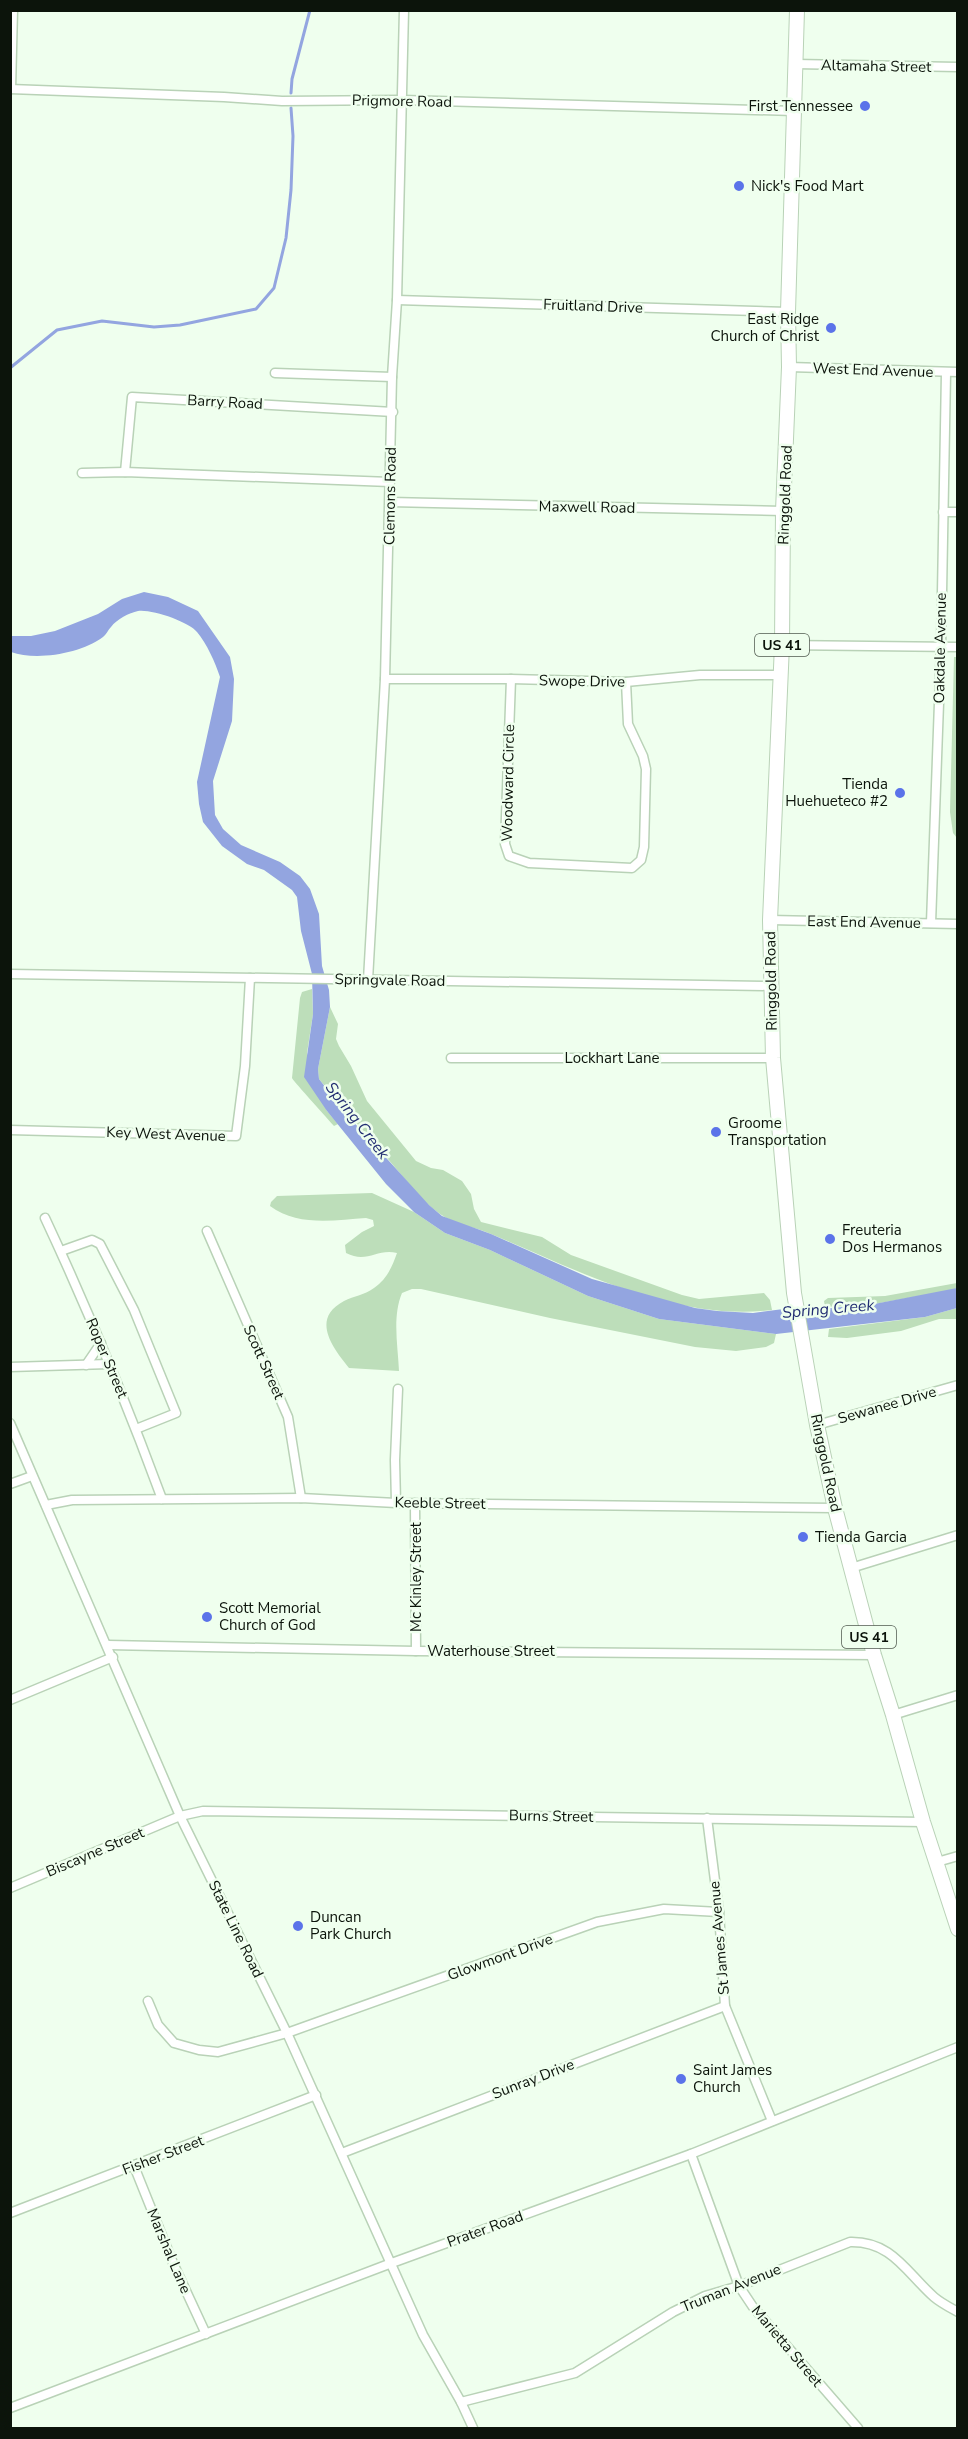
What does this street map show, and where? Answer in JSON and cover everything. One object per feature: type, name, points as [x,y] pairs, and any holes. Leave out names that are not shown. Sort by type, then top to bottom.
[{"type":"main road","name":"Ringgold Road","points":[[797,10],[788,312],[789,367],[783,511],[782,645],[770,920],[772,1058],[794,1293],[817,1425],[835,1508],[874,1655],[893,1714],[922,1822],[937,1862],[957,1929]]},
{"type":"street","points":[[11,89],[13,10]]},
{"type":"street","name":"Clemons Road","points":[[368,980],[385,679],[404,10]]},
{"type":"street","name":"Altamaha Street","points":[[795,64],[957,67]]},
{"type":"street","name":"Prigmore Road","points":[[11,89],[224,96],[282,101],[402,100],[794,111]]},
{"type":"street","name":"Fruitland Drive","points":[[397,300],[788,312]]},
{"type":"street","name":"West End Avenue","points":[[789,367],[957,372]]},
{"type":"street","points":[[274,373],[392,377]]},
{"type":"street","name":"Oakdale Avenue","points":[[931,923],[941,648],[946,373]]},
{"type":"street","name":"Barry Road","points":[[125,472],[132,397],[393,412]]},
{"type":"street","points":[[82,473],[125,472],[390,482]]},
{"type":"street","name":"Maxwell Road","points":[[390,502],[783,511]]},
{"type":"street","points":[[943,512],[957,512]]},
{"type":"street","points":[[782,645],[957,647]]},
{"type":"street","name":"Swope Drive","points":[[385,679],[626,682],[700,675],[779,675]]},
{"type":"street","name":"Woodward Circle","points":[[511,679],[505,844],[509,856],[529,863],[632,868],[641,860],[644,848],[646,769],[644,756],[628,724],[626,682]]},
{"type":"street","name":"East End Avenue","points":[[770,920],[957,924]]},
{"type":"street","name":"Springvale Road","points":[[10,974],[770,986]]},
{"type":"street","name":"Key West Avenue","points":[[10,1130],[236,1136],[245,1066],[250,978]]},
{"type":"street","name":"Lockhart Lane","points":[[451,1058],[772,1058]]},
{"type":"street","name":"Roper Street","points":[[45,1218],[110,1364],[162,1499]]},
{"type":"street","name":"Scott Street","points":[[207,1231],[288,1417],[301,1498]]},
{"type":"street","points":[[60,1251],[92,1240],[100,1244],[134,1310],[176,1413],[136,1429]]},
{"type":"street","points":[[86,1365],[101,1343]]},
{"type":"street","points":[[10,1367],[110,1364]]},
{"type":"street","name":"Sewanee Drive","points":[[817,1425],[957,1385]]},
{"type":"street","name":"Mc Kinley Street","points":[[396,1503],[398,1389]]},
{"type":"street","name":"State Line Road","points":[[10,1423],[108,1645],[180,1816],[316,2095],[389,2264],[423,2335],[461,2402],[472,2428]]},
{"type":"street","points":[[10,1484],[32,1476]]},
{"type":"street","name":"Keeble Street","points":[[46,1504],[72,1500],[301,1498],[396,1503],[835,1508]]},
{"type":"street","name":"Mc Kinley Street","points":[[415,1503],[416,1651]]},
{"type":"street","points":[[851,1568],[957,1535]]},
{"type":"street","name":"Waterhouse Street","points":[[108,1645],[416,1651],[874,1655]]},
{"type":"street","points":[[10,1700],[113,1657]]},
{"type":"street","points":[[893,1714],[957,1695]]},
{"type":"street","name":"Burns Street","points":[[180,1816],[203,1811],[922,1822]]},
{"type":"street","name":"Biscayne Street","points":[[10,1888],[180,1816]]},
{"type":"street","name":"St James Avenue","points":[[707,1818],[719,1912],[725,2006],[772,2121]]},
{"type":"street","points":[[937,1862],[957,1856]]},
{"type":"street","name":"Glowmont Drive","points":[[148,2001],[158,2025],[174,2043],[199,2050],[218,2052],[287,2033],[597,1922],[664,1909],[719,1912]]},
{"type":"street","name":"Sunray Drive","points":[[342,2153],[725,2006]]},
{"type":"street","name":"Prater Road","points":[[10,2408],[389,2264],[691,2154],[957,2047]]},
{"type":"street","name":"Fisher Street","points":[[10,2213],[316,2095]]},
{"type":"street","name":"Marietta Street","points":[[691,2154],[739,2286],[753,2307],[858,2428]]},
{"type":"street","name":"Marshal Lane","points":[[134,2166],[173,2263],[206,2334]]},
{"type":"street","name":"Truman Avenue","points":[[461,2402],[575,2373],[673,2312],[705,2296],[739,2286],[850,2242],[867,2242],[883,2249],[901,2262],[935,2298],[957,2312]]},
{"type":"green space","points":[[954,657],[958,657],[957,838],[953,833],[950,812]]},
{"type":"green space","points":[[312,989],[313,1014],[307,1053],[327,1111],[338,1124],[334,1126],[292,1078],[300,998],[302,992]]},
{"type":"green space","points":[[330,1007],[338,1024],[336,1039],[367,1101],[416,1161],[431,1168],[443,1170],[462,1181],[471,1194],[474,1209],[481,1222],[542,1237],[571,1255],[682,1295],[699,1299],[764,1293],[770,1300],[772,1310],[736,1312],[663,1301],[592,1277],[440,1214],[415,1191],[319,1079],[318,1069]]},
{"type":"green space","points":[[372,1193],[414,1212],[445,1233],[490,1250],[588,1296],[659,1319],[776,1334],[774,1343],[766,1347],[736,1351],[695,1347],[421,1289],[412,1289],[402,1293],[397,1312],[399,1371],[349,1368],[331,1343],[326,1325],[328,1316],[344,1301],[367,1292],[379,1284],[397,1253],[384,1252],[360,1257],[346,1253],[345,1245],[374,1226],[373,1220],[366,1218],[305,1220],[281,1213],[270,1206],[277,1196]]},
{"type":"green space","points":[[957,1283],[957,1288],[952,1290],[869,1305],[825,1307],[824,1301],[828,1298],[885,1296]]},
{"type":"green space","points":[[957,1308],[957,1319],[939,1319],[901,1331],[847,1338],[828,1337],[829,1329],[925,1317]]},
{"type":"water","name":"Spring Creek","points":[[144,592],[168,597],[198,611],[230,657],[234,679],[232,721],[213,781],[215,815],[223,829],[241,845],[280,862],[300,876],[310,889],[319,914],[322,966],[329,990],[330,1007],[318,1069],[319,1079],[349,1117],[429,1205],[442,1216],[491,1234],[592,1279],[695,1308],[753,1313],[807,1306],[830,1308],[869,1305],[957,1288],[957,1308],[925,1317],[776,1334],[659,1319],[588,1296],[490,1250],[445,1233],[414,1212],[386,1184],[327,1111],[304,1077],[313,1014],[312,974],[301,931],[297,897],[292,890],[264,870],[247,864],[222,846],[203,822],[197,782],[220,677],[201,637],[193,628],[179,620],[152,612],[138,611],[120,619],[103,637],[70,652],[33,656],[11,652],[11,636],[31,636],[55,631],[98,614],[122,599]]},
{"type":"waterway","points":[[291,93],[292,79],[310,10]]},
{"type":"waterway","points":[[10,368],[57,330],[102,321],[154,327],[180,325],[256,309],[274,288],[286,238],[291,190],[293,136],[291,108]]},
{"type":"place","name":"First Tennessee","points":[[865,106]]},
{"type":"place","name":"Nick's Food Mart","points":[[739,186]]},
{"type":"place","name":"East Ridge Church of Christ","points":[[831,328]]},
{"type":"place","name":"Tienda Huehueteco #2","points":[[900,793]]},
{"type":"place","name":"Groome Transportation","points":[[716,1132]]},
{"type":"place","name":"Freuteria Dos Hermanos","points":[[830,1239]]},
{"type":"place","name":"Tienda Garcia","points":[[803,1537]]},
{"type":"place","name":"Scott Memorial Church of God","points":[[207,1617]]},
{"type":"place","name":"Duncan Park Church","points":[[298,1926]]},
{"type":"place","name":"Saint James Church","points":[[681,2079]]}]
